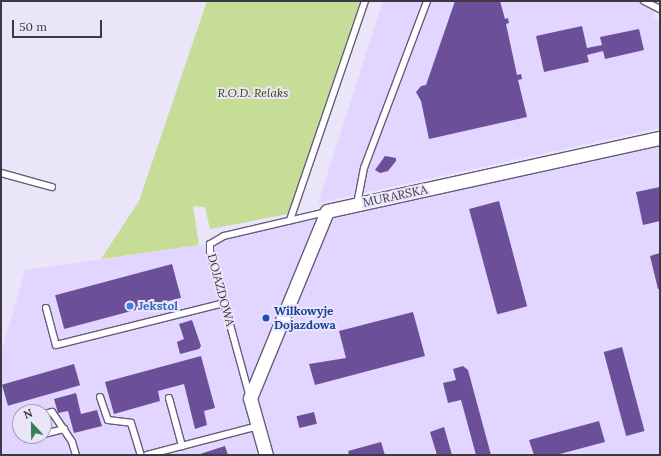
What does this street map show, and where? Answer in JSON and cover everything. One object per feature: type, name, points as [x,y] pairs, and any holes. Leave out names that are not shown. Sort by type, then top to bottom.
[{"type":"street","name":"MURARSKA","points":[[327,211],[660,138]]},
{"type":"street","points":[[250,398],[327,211]]},
{"type":"street","name":"DOJAZDOWA","points":[[250,398],[266,455]]},
{"type":"lane","points":[[290,220],[365,1]]},
{"type":"lane","points":[[357,204],[364,168],[427,1]]},
{"type":"lane","points":[[644,1],[660,9]]},
{"type":"lane","points":[[1,173],[52,187]]},
{"type":"lane","name":"DOJAZDOWA","points":[[250,398],[210,251],[210,244],[224,236],[327,211]]},
{"type":"lane","points":[[46,308],[56,345],[224,303]]},
{"type":"lane","points":[[100,397],[108,420],[131,423],[141,455]]},
{"type":"lane","points":[[168,398],[182,446]]},
{"type":"lane","points":[[52,412],[72,442],[76,455]]},
{"type":"lane","points":[[147,455],[258,426]]},
{"type":"lane","points":[[52,432],[64,429]]},
{"type":"shaded area","points":[[383,1],[659,1],[653,16],[660,23],[660,128],[318,203]]},
{"type":"shaded area","points":[[660,138],[660,455],[1,455],[1,353],[25,270],[210,244],[325,210]]},
{"type":"green space","name":"R.O.D. Relaks","points":[[207,1],[361,1],[288,214],[210,229],[205,207],[193,206],[199,245],[101,259],[139,201]]},
{"type":"building","points":[[455,1],[500,1],[505,19],[508,18],[509,23],[506,24],[517,75],[521,74],[522,79],[518,80],[527,117],[429,139],[421,101],[416,92],[421,86],[426,85]]},
{"type":"building","points":[[582,26],[587,48],[602,45],[600,37],[639,29],[644,50],[605,59],[603,51],[587,55],[589,62],[544,72],[536,36]]},
{"type":"building","points":[[385,156],[396,158],[396,161],[388,171],[380,173],[375,170]]},
{"type":"building","points":[[660,187],[660,221],[643,225],[636,192]]},
{"type":"building","points":[[499,201],[527,306],[497,314],[469,209]]},
{"type":"building","points":[[660,253],[660,289],[658,289],[650,256]]},
{"type":"building","points":[[172,264],[181,298],[64,329],[55,295]]},
{"type":"building","points":[[413,312],[425,356],[315,385],[309,364],[346,358],[339,331]]},
{"type":"building","points":[[192,320],[201,346],[199,349],[180,354],[177,342],[184,339],[179,324]]},
{"type":"building","points":[[622,347],[645,431],[626,436],[604,352]]},
{"type":"building","points":[[201,356],[215,408],[204,411],[207,425],[195,429],[184,384],[158,391],[160,401],[114,414],[105,382]]},
{"type":"building","points":[[74,364],[80,385],[8,406],[2,385]]},
{"type":"building","points":[[463,366],[468,370],[491,455],[476,455],[461,400],[448,403],[443,383],[456,380],[453,369]]},
{"type":"building","points":[[76,393],[81,414],[97,410],[102,426],[74,433],[68,411],[58,413],[54,399]]},
{"type":"building","points":[[314,412],[317,424],[299,428],[297,416]]},
{"type":"building","points":[[599,421],[605,442],[556,455],[534,455],[529,440]]},
{"type":"building","points":[[444,427],[452,455],[437,455],[430,432]]},
{"type":"building","points":[[381,442],[385,455],[349,455],[348,451]]},
{"type":"building","points":[[225,446],[228,455],[198,455],[203,453]]},
{"type":"place","name":"Jekstol","points":[[130,306]]},
{"type":"place","name":"Wilkowyje Dojazdowa","points":[[266,318]]}]
